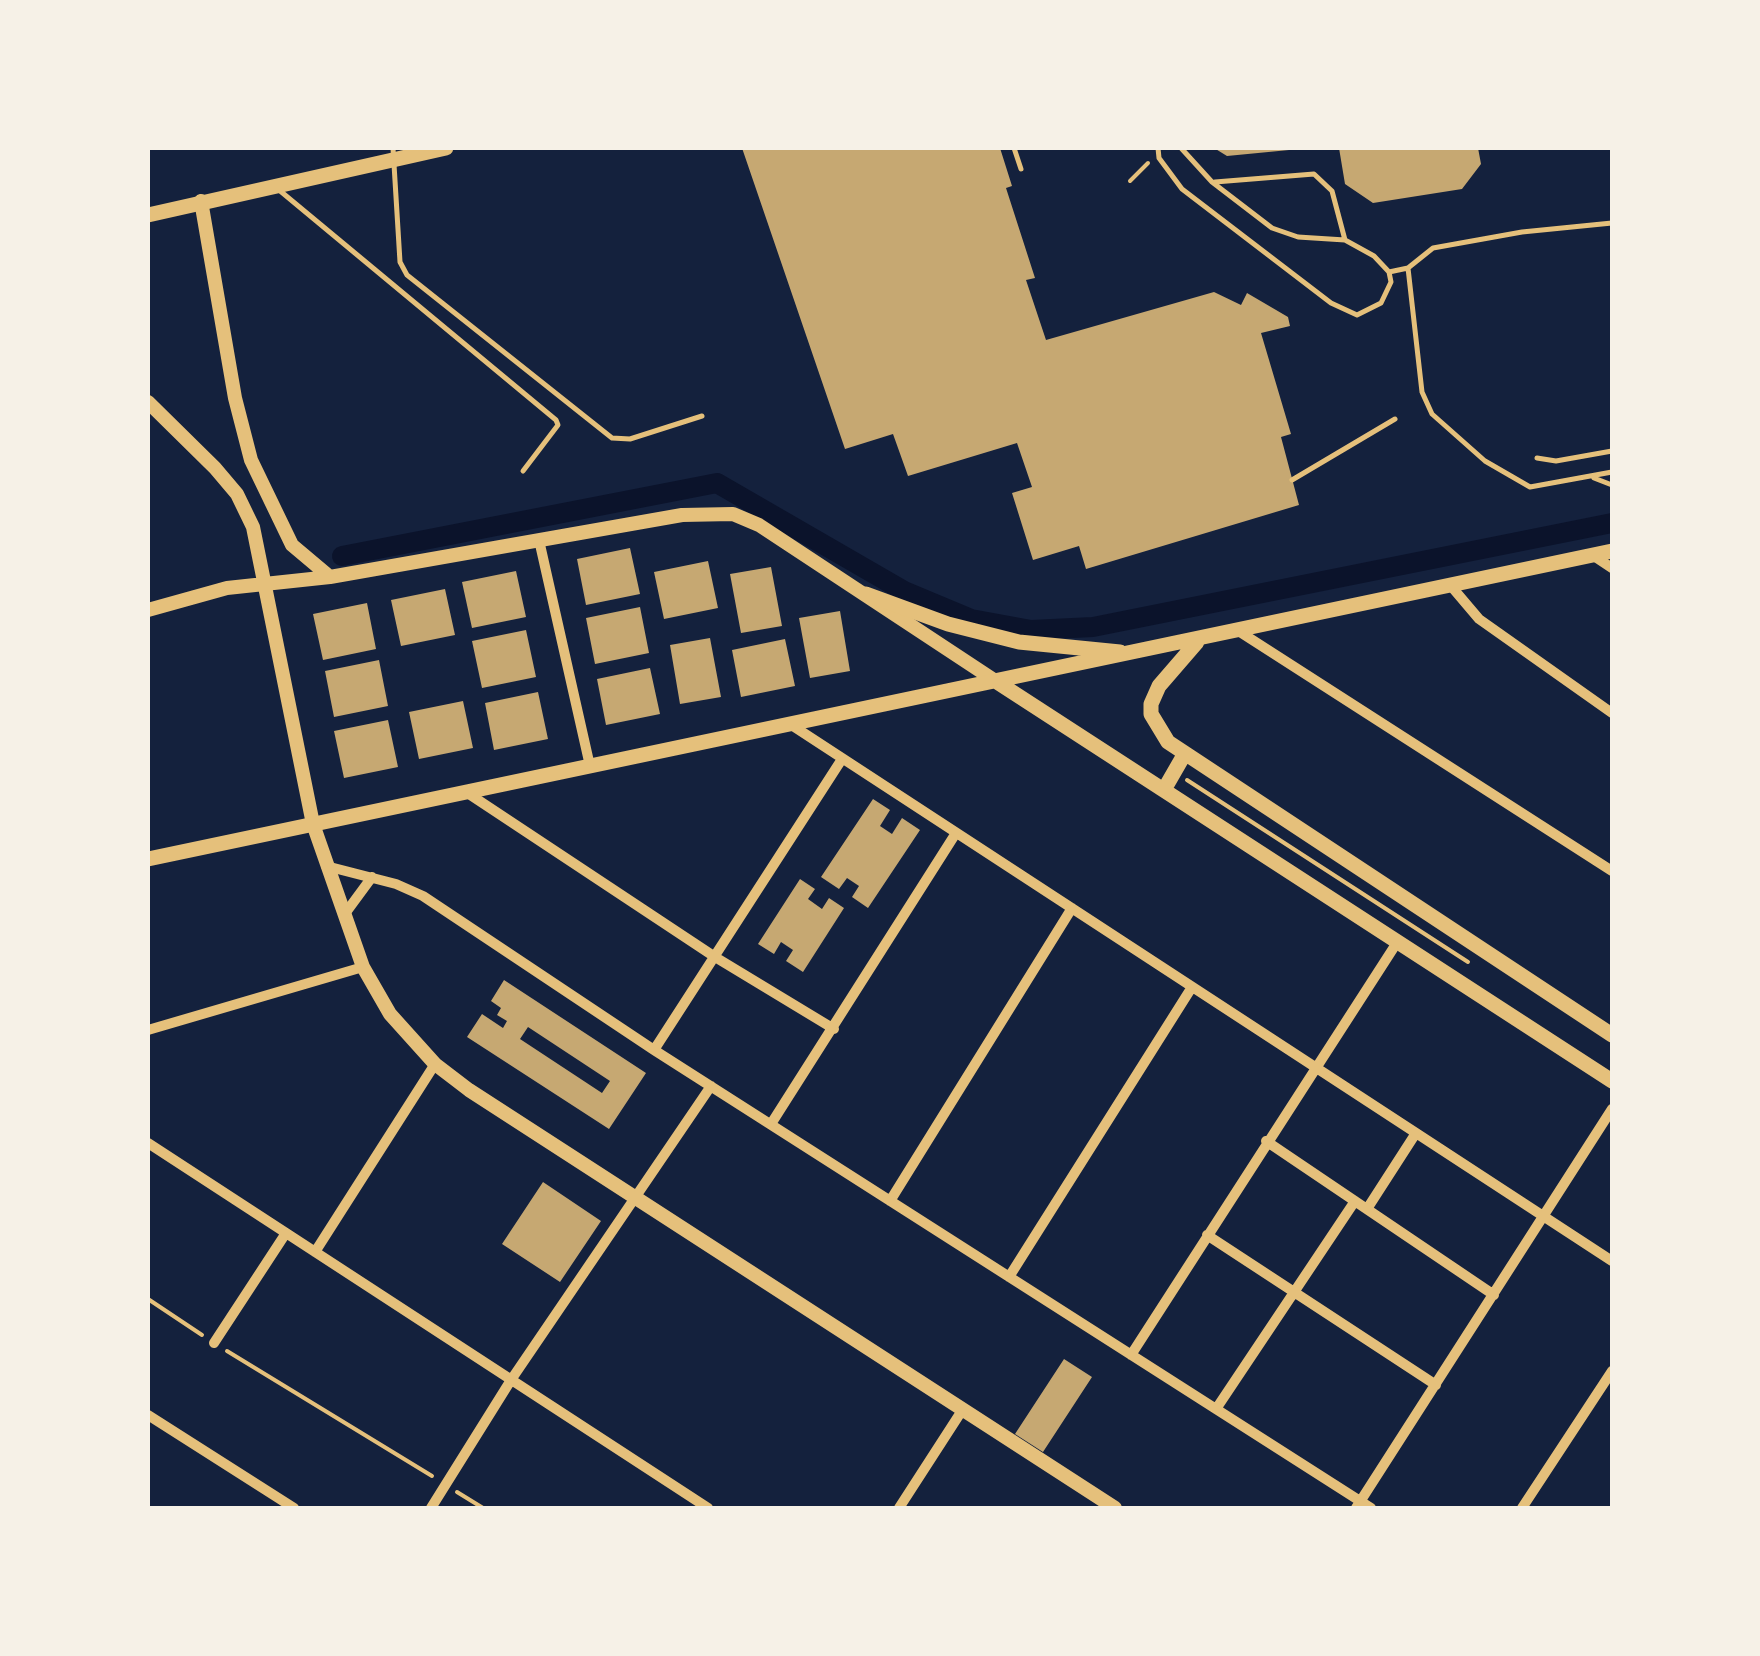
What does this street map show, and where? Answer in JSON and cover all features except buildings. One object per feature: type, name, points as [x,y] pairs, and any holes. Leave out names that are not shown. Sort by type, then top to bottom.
[{"type":"main road","points":[[148,214],[394,153],[446,148]]},
{"type":"main road","points":[[148,859],[1612,552]]},
{"type":"main road","points":[[866,594],[948,624],[1018,642],[1139,653]]},
{"type":"main road","points":[[1196,642],[1158,686],[1152,704],[1159,729],[1184,755],[1612,1034]]},
{"type":"main road","points":[[998,682],[1612,1081]]},
{"type":"main road","points":[[1164,788],[1184,755]]},
{"type":"street","points":[[201,201],[234,398],[251,460],[292,545],[330,577]]},
{"type":"street","points":[[148,402],[237,494],[256,538],[313,824],[363,967],[390,1014],[435,1064],[1115,1508]]},
{"type":"street","points":[[148,610],[228,588],[330,577],[682,515],[733,514],[759,526],[998,682]]},
{"type":"street","points":[[539,540],[590,766]]},
{"type":"street","points":[[1593,556],[1612,568]]},
{"type":"street","points":[[1451,586],[1479,619],[1612,714]]},
{"type":"street","points":[[1240,632],[1612,871]]},
{"type":"street","points":[[793,726],[1612,1262]]},
{"type":"street","points":[[654,1050],[842,759]]},
{"type":"street","points":[[466,792],[715,958],[834,1029]]},
{"type":"street","points":[[771,1124],[956,833]]},
{"type":"street","points":[[326,866],[372,877],[423,896],[1358,1505],[1371,1508]]},
{"type":"street","points":[[344,916],[372,877]]},
{"type":"street","points":[[890,1200],[1072,908]]},
{"type":"street","points":[[1131,1355],[1398,941]]},
{"type":"street","points":[[148,1030],[363,967]]},
{"type":"street","points":[[1009,1277],[1192,987]]},
{"type":"street","points":[[315,1252],[435,1064]]},
{"type":"street","points":[[431,1508],[511,1380],[711,1086]]},
{"type":"street","points":[[1358,1505],[1612,1108]]},
{"type":"street","points":[[1366,1209],[1416,1133]]},
{"type":"street","points":[[1266,1142],[1494,1295]]},
{"type":"street","points":[[148,1143],[708,1508]]},
{"type":"street","points":[[1216,1409],[1355,1201]]},
{"type":"street","points":[[214,1344],[286,1233]]},
{"type":"street","points":[[1207,1236],[1436,1385]]},
{"type":"street","points":[[1522,1508],[1612,1372]]},
{"type":"street","points":[[898,1508],[964,1409]]},
{"type":"street","points":[[148,1414],[294,1508]]},
{"type":"lane","points":[[1014,148],[1021,169]]},
{"type":"lane","points":[[1158,148],[1159,158],[1182,189],[1342,310],[1357,315],[1373,310],[1387,291],[1390,272]]},
{"type":"lane","points":[[1181,148],[1212,182],[1272,228],[1298,236],[1345,240],[1374,256],[1390,272]]},
{"type":"lane","points":[[394,153],[399,249],[407,276],[612,438],[630,440],[702,416]]},
{"type":"lane","points":[[1212,182],[1314,174],[1332,191],[1345,240]]},
{"type":"lane","points":[[273,185],[556,420],[558,425],[522,471]]},
{"type":"lane","points":[[1390,272],[1408,268],[1433,248],[1522,232],[1612,224]]},
{"type":"lane","points":[[1408,268],[1422,392],[1432,414],[1485,460],[1530,487],[1612,472]]},
{"type":"lane","points":[[1292,480],[1394,419]]},
{"type":"lane","points":[[1537,458],[1556,461],[1612,451]]},
{"type":"lane","points":[[1592,477],[1612,485]]},
{"type":"path","points":[[1174,772],[1483,972]]},
{"type":"path","points":[[148,1300],[483,1508]]},
{"type":"waterway","points":[[342,556],[717,483],[904,591],[971,619],[1031,630],[1093,627],[1612,523]]}]
